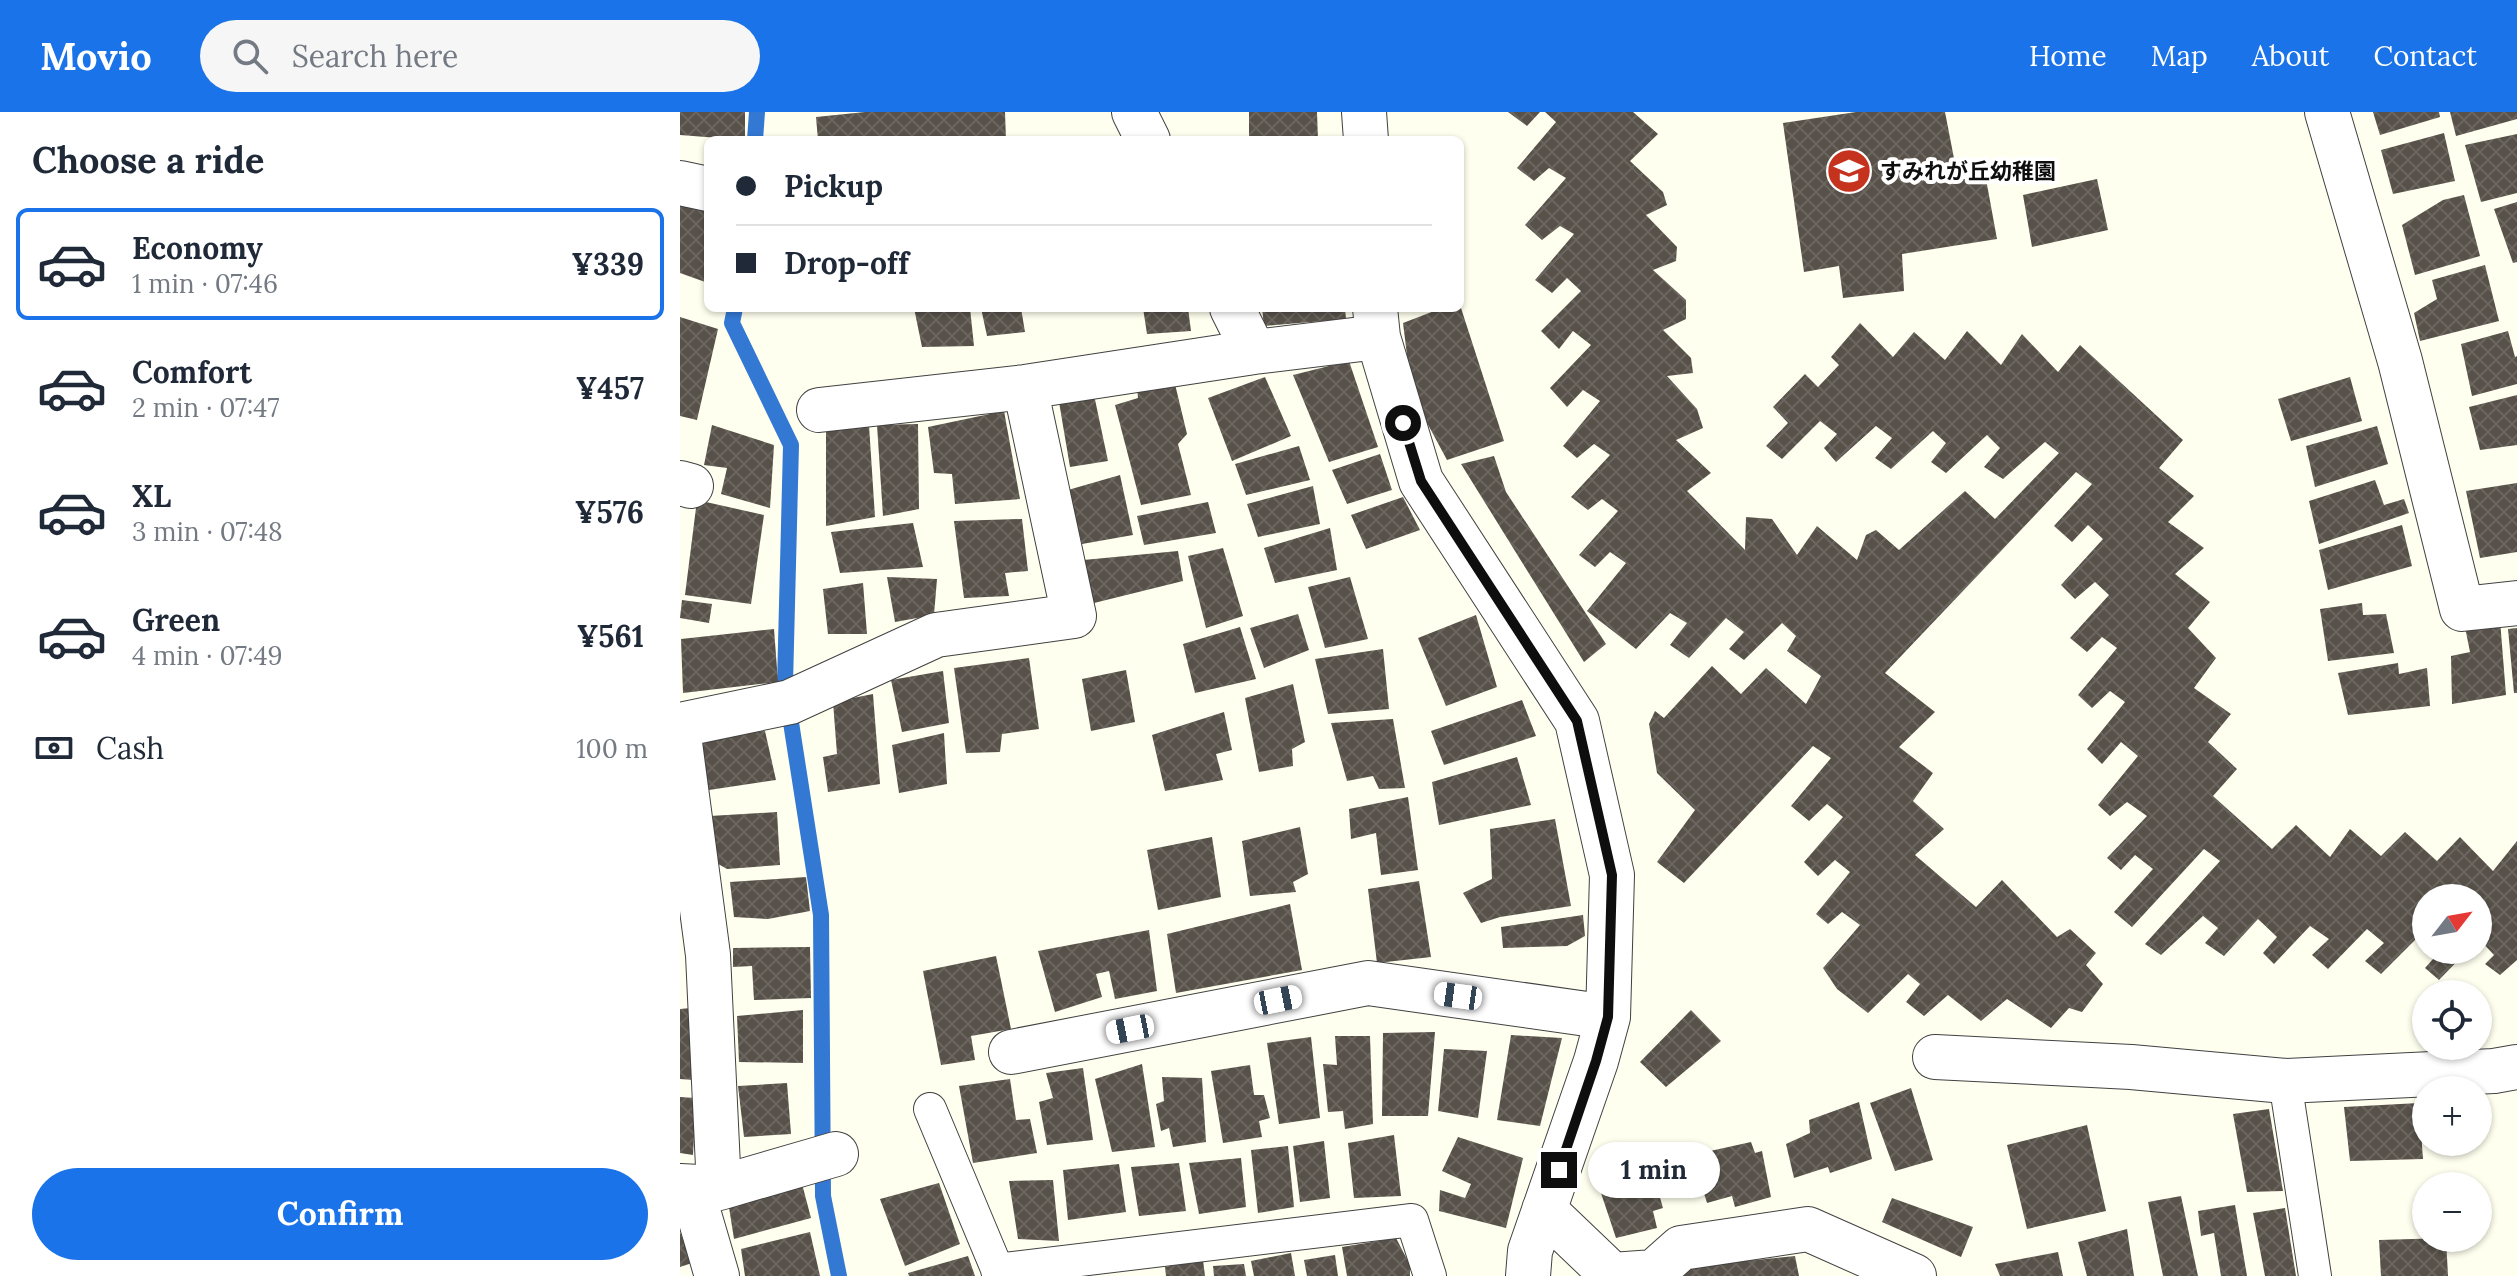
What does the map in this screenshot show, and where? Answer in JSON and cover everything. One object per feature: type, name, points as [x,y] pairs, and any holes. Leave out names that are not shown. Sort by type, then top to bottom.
[{"type":"street","points":[[1134,112],[1146,136]]},
{"type":"street","points":[[1364,112],[1366,136]]},
{"type":"street","points":[[2327,112],[2400,361],[2462,609],[2517,603]]},
{"type":"street","points":[[680,183],[704,188]]},
{"type":"street","points":[[1234,312],[1254,352]]},
{"type":"street","points":[[819,410],[1025,387],[1254,352],[1376,322],[1421,481],[1577,721],[1612,875],[1608,1017],[1596,1061],[1530,1251],[1528,1276]]},
{"type":"street","points":[[680,725],[790,702],[936,635],[1074,616],[1025,387]]},
{"type":"street","points":[[680,743],[708,955],[697,1187],[717,1276]]},
{"type":"street","points":[[1011,1052],[1368,983],[1608,1017]]},
{"type":"street","points":[[1935,1057],[2131,1067],[2285,1081],[2494,1071],[2517,1067]]},
{"type":"street","points":[[697,1187],[836,1154]]},
{"type":"street","points":[[1544,1210],[1612,1275],[1654,1272],[1681,1248],[1808,1229],[1914,1276]]},
{"type":"lane","points":[[2285,1081],[2315,1276]]},
{"type":"lane","points":[[930,1109],[999,1273],[1412,1220],[1430,1276]]},
{"type":"building","points":[[680,112],[745,112],[745,136],[680,135]]},
{"type":"building","points":[[865,112],[1005,112],[1006,136],[818,136],[816,117]]},
{"type":"building","points":[[1249,112],[1317,112],[1318,136],[1249,136]]},
{"type":"building","points":[[1508,112],[1540,112],[1527,126]]},
{"type":"building","points":[[1545,112],[1633,112],[1658,134],[1630,161],[1663,192],[1667,205],[1646,215],[1677,247],[1676,261],[1653,270],[1686,300],[1686,319],[1663,330],[1691,358],[1693,373],[1667,376],[1697,409],[1703,428],[1676,440],[1711,473],[1687,491],[1745,550],[1746,517],[1772,519],[1797,555],[1817,526],[1857,560],[1866,535],[1876,530],[1899,550],[1965,491],[1995,519],[2059,453],[2045,442],[2003,479],[1984,467],[2000,448],[1987,435],[1946,473],[1931,462],[1946,443],[1933,431],[1891,469],[1875,458],[1892,438],[1876,426],[1836,462],[1824,448],[1837,434],[1820,421],[1782,459],[1766,446],[1788,423],[1773,407],[1805,374],[1818,387],[1839,365],[1831,357],[1860,323],[1893,357],[1914,332],[1945,360],[1967,331],[2001,365],[2022,334],[2058,372],[2080,345],[2183,440],[2159,468],[2194,496],[2168,522],[2204,548],[2175,574],[2210,602],[2188,628],[2216,658],[2194,688],[2231,714],[2208,742],[2237,769],[2213,796],[2272,849],[2296,825],[2330,857],[2350,829],[2381,856],[2405,832],[2437,861],[2460,837],[2493,871],[2517,841],[2517,960],[2500,975],[2485,964],[2492,964],[2494,955],[2492,884],[2412,884],[2412,943],[2381,974],[2365,961],[2384,943],[2367,929],[2328,969],[2312,955],[2329,939],[2310,926],[2274,964],[2263,953],[2277,937],[2258,919],[2224,956],[2205,943],[2218,928],[2203,916],[2161,955],[2145,944],[2220,861],[2204,849],[2132,927],[2114,912],[2153,869],[2135,855],[2121,870],[2107,858],[2147,816],[2127,802],[2110,816],[2098,805],[2138,756],[2121,742],[2102,764],[2087,749],[2125,702],[2110,691],[2092,708],[2078,695],[2117,648],[2102,637],[2087,652],[2070,638],[2109,595],[2095,582],[2075,599],[2061,585],[2103,539],[2088,525],[2072,542],[2054,526],[2092,484],[2076,472],[1885,673],[1935,712],[1899,747],[1933,773],[1913,801],[1944,829],[1915,855],[1976,907],[2002,880],[2057,937],[2070,929],[2096,953],[2086,965],[2103,984],[2082,1012],[2069,1008],[2051,1028],[2007,999],[1981,1021],[1948,995],[1924,1016],[1906,1002],[1920,984],[1908,974],[1868,1013],[1837,989],[1823,968],[1860,925],[1842,912],[1828,924],[1816,914],[1850,872],[1835,860],[1818,876],[1804,862],[1843,817],[1827,804],[1809,821],[1791,806],[1831,758],[1813,746],[1684,883],[1657,862],[1695,810],[1657,773],[1649,724],[1655,711],[1664,718],[1712,666],[1741,694],[1766,668],[1806,704],[1821,676],[1787,651],[1796,636],[1782,623],[1744,660],[1729,649],[1744,632],[1726,618],[1689,658],[1670,645],[1687,623],[1670,613],[1636,649],[1587,611],[1626,563],[1610,552],[1595,567],[1579,555],[1618,511],[1602,499],[1588,510],[1571,497],[1610,455],[1594,444],[1577,458],[1563,446],[1600,401],[1583,390],[1567,407],[1550,388],[1591,345],[1573,331],[1559,349],[1541,331],[1581,291],[1567,278],[1552,293],[1535,280],[1574,234],[1560,226],[1542,240],[1525,225],[1566,178],[1549,168],[1534,181],[1517,168],[1556,122]]},
{"type":"building","points":[[1856,112],[1945,112],[1958,179],[1986,179],[1997,239],[1902,254],[1904,291],[1843,298],[1839,266],[1804,272],[1783,123]]},
{"type":"building","points":[[2373,112],[2439,112],[2440,117],[2380,135]]},
{"type":"building","points":[[2450,112],[2517,112],[2517,119],[2456,136]]},
{"type":"building","points":[[2444,133],[2455,181],[2393,194],[2381,150]]},
{"type":"building","points":[[2517,134],[2517,193],[2481,202],[2465,145]]},
{"type":"building","points":[[2097,179],[2108,230],[2032,247],[2023,195]]},
{"type":"building","points":[[2464,195],[2480,256],[2415,275],[2402,225],[2443,200]]},
{"type":"building","points":[[2517,202],[2517,262],[2513,263],[2494,209]]},
{"type":"building","points":[[680,203],[704,210],[704,282],[680,273]]},
{"type":"building","points":[[2485,265],[2499,321],[2420,341],[2414,313],[2437,299],[2432,280]]},
{"type":"building","points":[[915,312],[970,312],[974,346],[922,347]]},
{"type":"building","points":[[982,312],[1022,312],[1025,332],[987,336]]},
{"type":"building","points":[[1144,312],[1189,312],[1191,331],[1147,334]]},
{"type":"building","points":[[1262,312],[1345,312],[1346,319],[1264,326]]},
{"type":"building","points":[[1432,312],[1462,312],[1504,441],[1447,460],[1418,406],[1409,371],[1403,323]]},
{"type":"building","points":[[680,317],[718,329],[697,420],[680,416]]},
{"type":"building","points":[[2508,331],[2517,356],[2517,384],[2472,396],[2461,344]]},
{"type":"building","points":[[1349,361],[1378,447],[1329,462],[1293,375]]},
{"type":"building","points":[[1265,377],[1291,436],[1232,461],[1208,398]]},
{"type":"building","points":[[2350,377],[2362,421],[2291,441],[2278,399]]},
{"type":"building","points":[[1174,380],[1187,434],[1178,444],[1191,495],[1141,505],[1115,405],[1138,398],[1137,388]]},
{"type":"building","points":[[1093,390],[1108,461],[1070,467],[1059,402]]},
{"type":"building","points":[[2517,395],[2517,445],[2480,450],[2469,407]]},
{"type":"building","points":[[1004,411],[1020,499],[955,504],[952,474],[934,473],[928,427]]},
{"type":"building","points":[[918,424],[919,509],[883,516],[877,425]]},
{"type":"building","points":[[712,425],[774,445],[770,508],[721,494],[727,468],[704,465]]},
{"type":"building","points":[[869,425],[875,517],[826,526],[826,428]]},
{"type":"building","points":[[2377,426],[2388,464],[2315,487],[2306,446]]},
{"type":"building","points":[[1299,446],[1310,480],[1246,495],[1235,464]]},
{"type":"building","points":[[1380,454],[1392,490],[1347,504],[1332,470]]},
{"type":"building","points":[[1494,456],[1506,492],[1606,644],[1584,662],[1461,464]]},
{"type":"building","points":[[1120,475],[1133,535],[1082,544],[1068,490]]},
{"type":"building","points":[[2375,480],[2384,505],[2404,499],[2409,513],[2319,544],[2309,501]]},
{"type":"building","points":[[2517,483],[2517,552],[2480,558],[2466,491]]},
{"type":"building","points":[[1313,486],[1320,524],[1258,537],[1247,504]]},
{"type":"building","points":[[1403,497],[1420,530],[1366,549],[1351,515]]},
{"type":"building","points":[[697,500],[764,515],[751,604],[685,595]]},
{"type":"building","points":[[1208,502],[1216,533],[1144,545],[1137,516]]},
{"type":"building","points":[[1022,519],[1028,571],[1005,573],[1009,596],[964,598],[954,521]]},
{"type":"building","points":[[913,523],[923,567],[840,573],[831,532]]},
{"type":"building","points":[[2402,525],[2412,566],[2328,590],[2319,550]]},
{"type":"building","points":[[1330,528],[1337,570],[1275,583],[1264,548]]},
{"type":"building","points":[[1223,548],[1243,616],[1206,628],[1188,556]]},
{"type":"building","points":[[1178,551],[1183,581],[1086,605],[1073,561]]},
{"type":"building","points":[[887,577],[937,579],[934,615],[895,622]]},
{"type":"building","points":[[1350,577],[1368,639],[1325,648],[1308,587]]},
{"type":"building","points":[[863,583],[867,634],[828,634],[823,589]]},
{"type":"building","points":[[682,600],[712,604],[709,623],[680,618]]},
{"type":"building","points":[[2362,603],[2363,615],[2386,614],[2394,653],[2328,661],[2320,609]]},
{"type":"building","points":[[1298,614],[1309,650],[1264,668],[1250,628]]},
{"type":"building","points":[[1476,615],[1497,687],[1446,706],[1418,638]]},
{"type":"building","points":[[2500,620],[2506,695],[2452,704],[2451,656],[2470,652],[2464,622]]},
{"type":"building","points":[[1240,627],[1256,679],[1195,693],[1183,644]]},
{"type":"building","points":[[2517,628],[2517,693],[2514,693],[2508,629]]},
{"type":"building","points":[[774,629],[778,682],[683,693],[681,639]]},
{"type":"building","points":[[1383,649],[1389,709],[1328,714],[1315,659]]},
{"type":"building","points":[[1029,658],[1039,729],[1002,734],[1000,752],[966,753],[954,668]]},
{"type":"building","points":[[2398,663],[2399,674],[2427,668],[2430,706],[2348,715],[2338,673]]},
{"type":"building","points":[[1126,670],[1135,722],[1091,731],[1082,679]]},
{"type":"building","points":[[943,671],[949,723],[902,732],[891,680]]},
{"type":"building","points":[[1293,684],[1305,742],[1292,749],[1293,766],[1259,772],[1245,698]]},
{"type":"building","points":[[873,694],[880,784],[828,792],[823,757],[837,754],[833,702]]},
{"type":"building","points":[[1522,700],[1536,736],[1444,765],[1431,731]]},
{"type":"building","points":[[1224,712],[1232,750],[1216,754],[1223,780],[1165,791],[1152,735]]},
{"type":"building","points":[[1393,719],[1405,788],[1379,789],[1373,776],[1347,781],[1331,723]]},
{"type":"building","points":[[765,731],[776,780],[709,790],[698,737]]},
{"type":"building","points":[[944,733],[947,784],[899,793],[892,745]]},
{"type":"building","points":[[1517,757],[1531,805],[1439,825],[1432,782]]},
{"type":"building","points":[[1408,797],[1418,870],[1381,875],[1376,833],[1351,839],[1349,809]]},
{"type":"building","points":[[777,812],[780,865],[727,869],[713,861],[710,816]]},
{"type":"building","points":[[1555,819],[1571,906],[1481,923],[1463,893],[1492,879],[1490,829]]},
{"type":"building","points":[[1300,827],[1308,874],[1293,882],[1296,892],[1250,896],[1242,841]]},
{"type":"building","points":[[1212,837],[1221,897],[1158,910],[1147,850]]},
{"type":"building","points":[[806,877],[810,911],[768,919],[734,917],[730,882]]},
{"type":"building","points":[[1419,881],[1431,957],[1377,963],[1368,889]]},
{"type":"building","points":[[1290,904],[1302,970],[1176,993],[1167,934]]},
{"type":"building","points":[[1583,915],[1585,936],[1567,946],[1503,948],[1501,927]]},
{"type":"building","points":[[1149,930],[1157,991],[1115,999],[1109,971],[1096,974],[1102,997],[1055,1012],[1038,951]]},
{"type":"building","points":[[810,947],[811,998],[754,1000],[752,966],[733,967],[733,948]]},
{"type":"building","points":[[996,956],[1011,1029],[971,1036],[975,1060],[941,1065],[923,971]]},
{"type":"building","points":[[2429,964],[2454,964],[2439,980],[2425,968]]},
{"type":"building","points":[[691,1008],[694,1080],[680,1079],[680,1009]]},
{"type":"building","points":[[803,1010],[803,1063],[739,1062],[737,1016]]},
{"type":"building","points":[[1691,1010],[1721,1041],[1666,1087],[1640,1062]]},
{"type":"building","points":[[1435,1032],[1428,1116],[1382,1116],[1383,1033]]},
{"type":"building","points":[[1511,1035],[1562,1038],[1540,1126],[1497,1120]]},
{"type":"building","points":[[1335,1036],[1370,1036],[1373,1124],[1345,1129],[1343,1111],[1328,1112],[1323,1064],[1337,1065]]},
{"type":"building","points":[[1311,1037],[1320,1118],[1279,1124],[1267,1043]]},
{"type":"building","points":[[1444,1049],[1487,1051],[1478,1118],[1438,1111]]},
{"type":"building","points":[[1142,1064],[1155,1147],[1112,1152],[1095,1079]]},
{"type":"building","points":[[1250,1065],[1254,1095],[1264,1095],[1270,1118],[1259,1121],[1262,1137],[1223,1143],[1211,1071]]},
{"type":"building","points":[[1083,1068],[1093,1140],[1047,1145],[1039,1102],[1053,1098],[1046,1073]]},
{"type":"building","points":[[1162,1077],[1202,1078],[1206,1142],[1173,1147],[1169,1128],[1161,1131],[1156,1104],[1164,1101]]},
{"type":"building","points":[[1010,1079],[1016,1120],[1030,1119],[1037,1153],[973,1163],[959,1086]]},
{"type":"building","points":[[787,1083],[791,1134],[744,1137],[738,1086]]},
{"type":"building","points":[[1911,1088],[1933,1160],[1895,1171],[1870,1103]]},
{"type":"building","points":[[680,1097],[696,1098],[693,1155],[680,1153]]},
{"type":"building","points":[[1859,1102],[1872,1159],[1830,1173],[1828,1167],[1794,1178],[1786,1144],[1810,1133],[1809,1120]]},
{"type":"building","points":[[2412,1103],[2412,1156],[2423,1156],[2423,1159],[2350,1161],[2344,1107]]},
{"type":"building","points":[[2269,1109],[2283,1191],[2247,1192],[2233,1114]]},
{"type":"building","points":[[2087,1125],[2106,1211],[2027,1229],[2007,1145]]},
{"type":"building","points":[[1394,1135],[1401,1196],[1354,1198],[1348,1143]]},
{"type":"building","points":[[1458,1137],[1523,1158],[1506,1228],[1439,1211],[1440,1190],[1465,1198],[1471,1184],[1442,1171]]},
{"type":"building","points":[[1324,1141],[1330,1198],[1300,1202],[1293,1146]]},
{"type":"building","points":[[1751,1142],[1755,1153],[1762,1151],[1771,1197],[1735,1207],[1732,1196],[1707,1203],[1692,1155]]},
{"type":"building","points":[[1288,1146],[1294,1207],[1258,1213],[1251,1150]]},
{"type":"building","points":[[1241,1158],[1246,1207],[1199,1214],[1189,1163]]},
{"type":"building","points":[[1179,1163],[1186,1211],[1139,1216],[1131,1167]]},
{"type":"building","points":[[1650,1163],[1663,1208],[1653,1211],[1657,1228],[1616,1238],[1596,1178]]},
{"type":"building","points":[[1119,1164],[1126,1212],[1068,1220],[1063,1170]]},
{"type":"building","points":[[801,1180],[811,1218],[734,1239],[728,1201]]},
{"type":"building","points":[[1053,1180],[1059,1241],[1018,1239],[1009,1181]]},
{"type":"building","points":[[939,1183],[960,1244],[905,1266],[880,1199]]},
{"type":"building","points":[[2181,1196],[2198,1276],[2163,1276],[2148,1202]]},
{"type":"building","points":[[1892,1198],[1973,1227],[1961,1257],[1882,1222]]},
{"type":"building","points":[[2235,1205],[2247,1276],[2221,1276],[2214,1233],[2201,1236],[2198,1211]]},
{"type":"building","points":[[2285,1208],[2296,1276],[2265,1276],[2253,1213]]},
{"type":"building","points":[[2127,1229],[2134,1276],[2087,1276],[2078,1242]]},
{"type":"building","points":[[680,1232],[692,1263],[680,1267]]},
{"type":"building","points":[[810,1232],[820,1276],[745,1276],[741,1249]]},
{"type":"building","points":[[1396,1238],[1410,1265],[1410,1276],[1347,1276],[1342,1247]]},
{"type":"building","points":[[2412,1239],[2412,1252],[2447,1252],[2448,1276],[2381,1276],[2379,1240]]},
{"type":"building","points":[[2058,1252],[2063,1276],[2000,1276],[1995,1264]]},
{"type":"building","points":[[1291,1253],[1295,1276],[1254,1276],[1251,1261]]},
{"type":"building","points":[[1335,1255],[1338,1276],[1307,1276],[1304,1260]]},
{"type":"building","points":[[968,1256],[975,1276],[909,1276],[908,1273]]},
{"type":"building","points":[[1795,1256],[1799,1276],[1675,1276],[1686,1267]]},
{"type":"building","points":[[1203,1260],[1205,1276],[1166,1276],[1165,1267]]},
{"type":"building","points":[[1244,1264],[1246,1276],[1214,1276],[1213,1266]]},
{"type":"waterway","points":[[755,136],[757,112]]},
{"type":"waterway","points":[[734,312],[732,323],[791,445],[785,684],[821,915],[823,1196],[839,1276]]},
{"type":"place","name":"すみれが丘幼稚園","points":[[1849,171]]},
{"type":"route","points":[[1403,423],[1421,481],[1577,721],[1612,875],[1608,1017],[1559,1170]]}]
